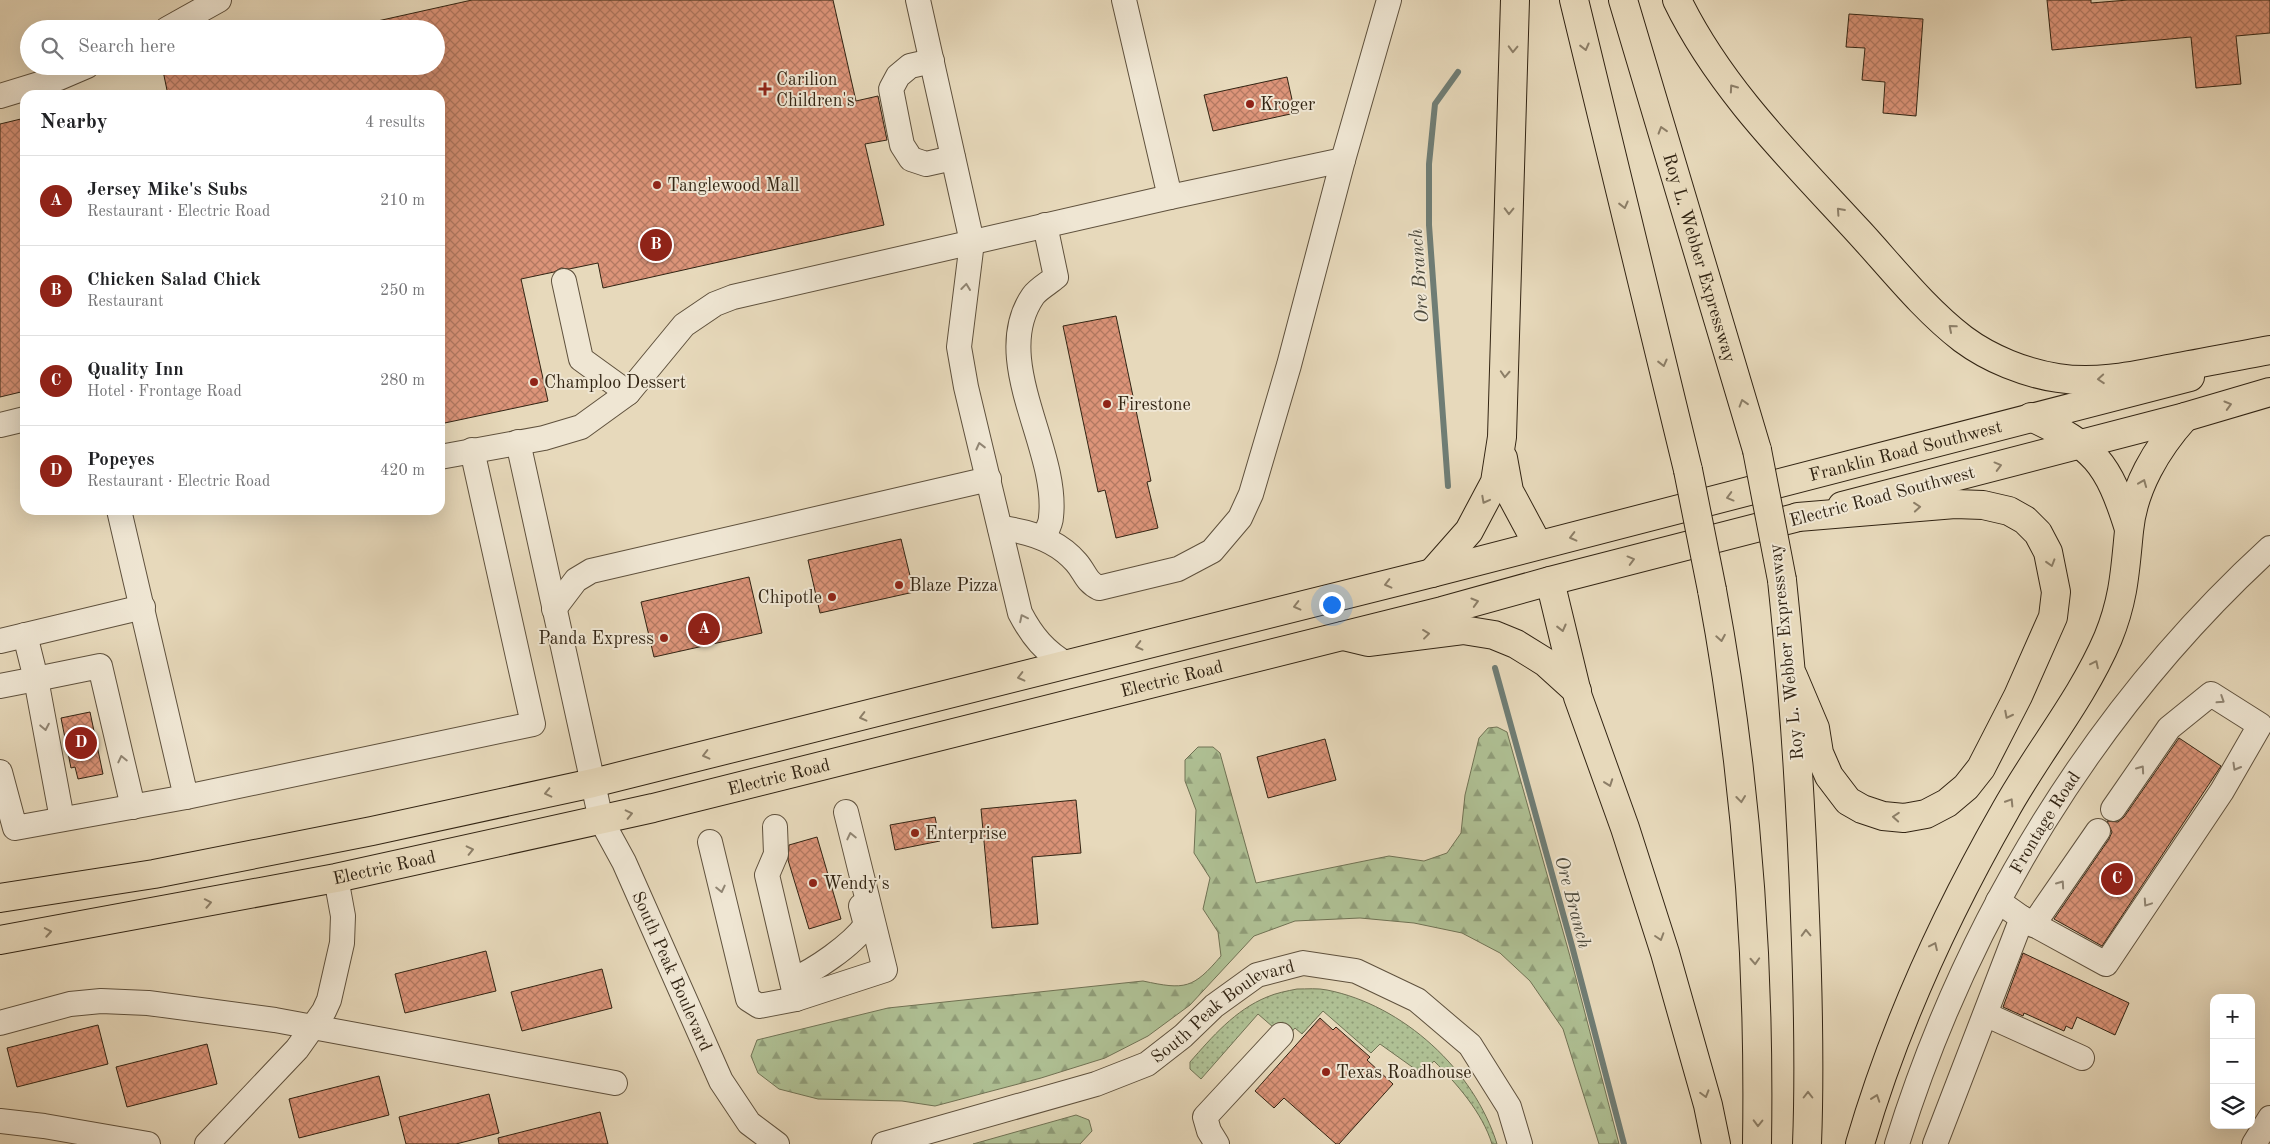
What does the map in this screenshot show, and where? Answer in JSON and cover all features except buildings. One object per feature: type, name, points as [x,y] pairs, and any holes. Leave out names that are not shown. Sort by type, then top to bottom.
[{"type":"main road","points":[[1515,0],[1502,437],[1504,470],[1509,491],[1538,545],[1550,581],[1577,691],[1666,953],[1708,1105],[1716,1144]]},
{"type":"main road","points":[[1574,0],[1688,470],[1726,665],[1748,856],[1756,965],[1757,1144]]},
{"type":"main road","name":"Roy L. Webber Expressway","points":[[1623,0],[1757,450],[1782,580],[1793,676],[1800,789],[1808,991],[1807,1144]]},
{"type":"main road","points":[[1677,0],[1703,46],[1738,95],[1776,142],[1930,309],[1964,339],[1994,357],[2030,372],[2059,379],[2089,380],[2122,378],[2270,351]]},
{"type":"main road","name":"Franklin Road Southwest","points":[[1538,545],[1959,438],[2228,366],[2270,351]]},
{"type":"main road","points":[[1860,1144],[1903,1021],[1960,892],[2006,809],[2092,672],[2109,637],[2122,593],[2127,566],[2129,529],[2138,496],[2154,456],[2185,417],[2270,392]]},
{"type":"main road","name":"Electric Road Southwest","points":[[1550,581],[2185,417]]},
{"type":"main road","points":[[2031,418],[2068,434],[2100,463],[2111,479],[2129,529]]},
{"type":"main road","points":[[1432,573],[1469,530],[1495,482],[1502,437]]},
{"type":"main road","points":[[1793,676],[1815,728],[1819,753],[1838,791],[1848,801],[1862,809],[1882,816],[1904,818],[1926,814],[1947,803],[1966,787],[1981,768],[2018,696],[2053,617],[2056,592],[2048,552],[2038,533],[2024,520],[2008,511],[1983,505],[1955,504],[1798,517]]},
{"type":"main road","points":[[0,898],[154,874],[372,831],[593,783],[1068,665],[1538,545]]},
{"type":"main road","name":"Electric Road","points":[[0,940],[336,878],[601,820],[1343,636],[1550,581]]},
{"type":"main road","points":[[1343,636],[1368,642],[1463,630],[1494,635],[1516,644],[1545,662],[1577,691]]},
{"type":"street","points":[[183,20],[219,0]]},
{"type":"street","points":[[918,0],[972,242],[959,348],[966,387],[1020,613],[1030,632],[1041,646],[1068,665]]},
{"type":"street","points":[[1124,0],[1170,197]]},
{"type":"street","points":[[1000,528],[1022,530],[1043,538],[1063,550],[1077,563],[1090,584],[1098,588],[1178,569],[1212,551],[1224,540],[1240,518],[1251,494],[1289,365],[1343,160],[1389,0]]},
{"type":"street","points":[[932,61],[910,66],[898,76],[892,89],[902,145],[911,159],[926,164],[953,158]]},
{"type":"street","points":[[0,96],[66,75]]},
{"type":"street","points":[[445,457],[472,450],[544,438],[581,427],[628,393],[684,326],[715,304],[733,297],[1045,225],[1343,160]]},
{"type":"street","points":[[1043,538],[1051,520],[1052,495],[1018,355],[1022,318],[1034,295],[1056,277],[1045,225]]},
{"type":"street","points":[[564,280],[581,359],[628,393]]},
{"type":"street","points":[[0,425],[20,419]]},
{"type":"street","name":"South Peak Boulevard","points":[[518,442],[601,820],[624,862],[721,1081],[750,1123],[777,1144]]},
{"type":"street","points":[[0,772],[15,828],[186,797],[533,724],[472,450]]},
{"type":"street","points":[[554,609],[576,580],[591,571],[988,479]]},
{"type":"street","points":[[120,515],[186,797]]},
{"type":"street","name":"Frontage Road","points":[[1899,1139],[1935,1038],[1971,954],[1998,901],[2040,827],[2086,758],[2128,704],[2197,621],[2270,548]]},
{"type":"street","points":[[0,641],[143,607]]},
{"type":"street","points":[[25,634],[36,679],[62,819]]},
{"type":"street","points":[[0,686],[100,666],[132,806]]},
{"type":"street","points":[[1998,901],[2028,921],[2106,964],[2222,791],[2260,725],[2211,694],[2169,728],[2113,809]]},
{"type":"street","points":[[799,984],[885,970],[846,812]]},
{"type":"street","points":[[774,827],[776,854],[767,875],[786,955],[799,984]]},
{"type":"street","points":[[1935,1144],[1986,1015],[2028,921],[2098,831]]},
{"type":"street","points":[[710,842],[748,999],[759,1006],[799,984],[849,944],[866,925],[853,877],[859,867]]},
{"type":"street","points":[[207,1144],[297,1049],[314,1028],[329,1000],[342,949],[343,916],[336,878]]},
{"type":"street","name":"South Peak Boulevard","points":[[884,1144],[1096,1084],[1148,1064],[1183,1036],[1214,1006],[1258,975],[1303,963],[1356,970],[1417,1000],[1470,1045],[1509,1107],[1520,1144]]},
{"type":"street","points":[[0,1024],[70,1004],[100,1001],[148,1003],[314,1028],[615,1082]]},
{"type":"street","points":[[1986,1015],[2082,1058]]},
{"type":"street","points":[[1217,1144],[1209,1131],[1205,1117],[1281,1035]]},
{"type":"street","points":[[2254,1144],[2270,1118]]},
{"type":"street","points":[[0,1121],[44,1126],[148,1144]]},
{"type":"street","points":[[1899,1139],[1925,1144]]},
{"type":"green space","points":[[1497,727],[1507,732],[1573,967],[1619,1144],[1599,1144],[1563,1029],[1530,981],[1500,953],[1462,933],[1414,923],[1360,918],[1295,921],[1254,936],[1190,1005],[1148,1036],[1105,1058],[1041,1078],[935,1106],[902,1101],[818,1099],[779,1089],[758,1073],[751,1056],[757,1040],[888,1008],[1143,981],[1179,986],[1195,981],[1221,956],[1218,932],[1203,909],[1210,878],[1194,853],[1196,810],[1185,781],[1185,760],[1198,747],[1213,747],[1220,753],[1256,883],[1389,856],[1424,861],[1447,853],[1461,833],[1465,795],[1479,738],[1488,728]]},
{"type":"green space","points":[[1297,989],[1324,989],[1355,998],[1382,1010],[1408,1026],[1432,1045],[1453,1067],[1471,1091],[1486,1117],[1497,1144],[1492,1144],[1488,1132],[1475,1110],[1460,1089],[1434,1061],[1424,1072],[1415,1069],[1380,1044],[1371,1053],[1323,1011],[1302,1034],[1295,1028],[1289,1035],[1276,1024],[1273,1027],[1258,1014],[1201,1079],[1190,1069],[1190,1062],[1234,1017],[1255,1002],[1278,993]]},
{"type":"green space","points":[[1076,1115],[1089,1120],[1092,1131],[1080,1144],[973,1144]]},
{"type":"waterway","name":"Ore Branch","points":[[1448,486],[1429,225],[1429,164],[1435,104],[1458,72]]},
{"type":"waterway","name":"Ore Branch","points":[[1495,668],[1572,946],[1624,1144]]},
{"type":"place","name":"Carilion Children's","points":[[765,89]]},
{"type":"place","name":"Kroger","points":[[1250,104]]},
{"type":"place","name":"Tanglewood Mall","points":[[657,185]]},
{"type":"place","name":"Chicken Salad Chick","points":[[656,245]]},
{"type":"place","name":"Champloo Dessert","points":[[534,382]]},
{"type":"place","name":"Firestone","points":[[1107,404]]},
{"type":"place","name":"Blaze Pizza","points":[[899,585]]},
{"type":"place","name":"Chipotle","points":[[832,597]]},
{"type":"place","name":"Jersey Mike's Subs","points":[[704,629]]},
{"type":"place","name":"Panda Express","points":[[664,638]]},
{"type":"place","name":"Popeyes","points":[[81,743]]},
{"type":"place","name":"Enterprise","points":[[915,833]]},
{"type":"place","name":"Quality Inn","points":[[2117,879]]},
{"type":"place","name":"Wendy's","points":[[813,883]]},
{"type":"place","name":"Texas Roadhouse","points":[[1326,1072]]}]
